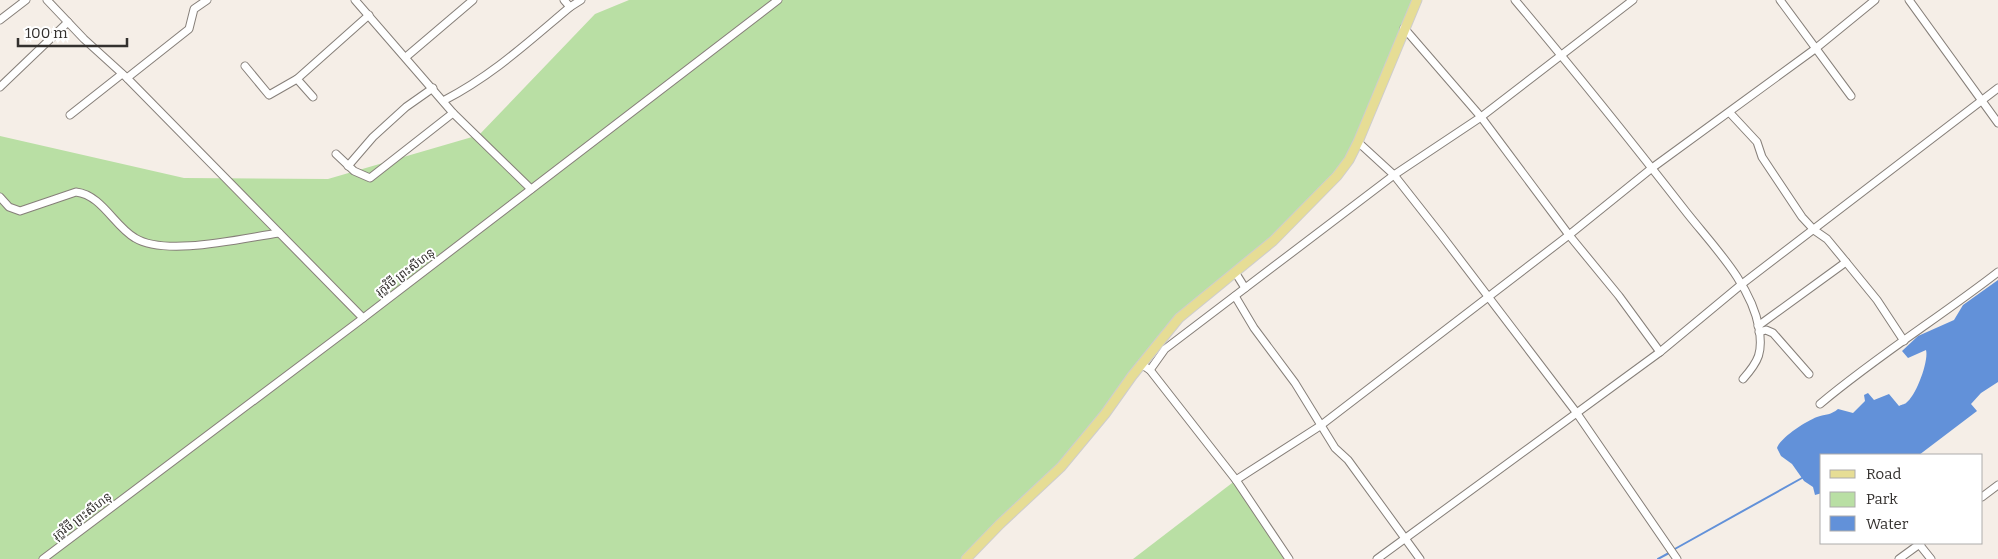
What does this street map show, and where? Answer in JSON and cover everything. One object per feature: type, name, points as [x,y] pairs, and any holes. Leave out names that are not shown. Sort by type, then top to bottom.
[{"type":"main road","points":[[966,559],[1061,467],[1105,414],[1141,364],[1179,318],[1273,241],[1337,176],[1349,160],[1358,142],[1417,0]]},
{"type":"street","points":[[0,20],[26,0]]},
{"type":"street","points":[[47,0],[363,318]]},
{"type":"street","points":[[70,115],[189,29],[194,9],[206,0]]},
{"type":"street","points":[[355,0],[453,113],[531,189]]},
{"type":"street","points":[[406,57],[474,0]]},
{"type":"street","points":[[564,0],[570,7]]},
{"type":"street","points":[[443,101],[469,88],[502,65],[570,7],[581,0]]},
{"type":"street","name":"រុក្ខវិថី ព្រះសីហនុ","points":[[44,559],[363,318],[778,0]]},
{"type":"street","points":[[1515,0],[1652,168],[1742,284],[1759,329],[1761,348],[1756,364],[1743,379]]},
{"type":"street","points":[[1150,370],[1165,348],[1394,175],[1481,117],[1634,0]]},
{"type":"street","points":[[1780,0],[1851,96]]},
{"type":"street","points":[[1236,480],[1320,426],[1488,298],[1652,168],[1816,49],[1875,0]]},
{"type":"street","points":[[1909,0],[1980,101],[1998,123]]},
{"type":"street","points":[[244,66],[269,95],[297,80],[369,15]]},
{"type":"street","points":[[0,87],[68,22]]},
{"type":"street","points":[[1404,28],[1481,117],[1660,352]]},
{"type":"street","points":[[297,80],[313,97]]},
{"type":"street","points":[[348,166],[373,137],[406,107],[433,88]]},
{"type":"street","points":[[1377,559],[1660,352],[1742,284],[1998,88]]},
{"type":"street","points":[[336,154],[348,166],[366,178],[372,177],[453,113]]},
{"type":"street","points":[[1730,113],[1758,142],[1762,157],[1814,230],[1827,239],[1877,300],[1904,341]]},
{"type":"street","points":[[1358,142],[1394,175],[1576,412],[1677,559]]},
{"type":"street","points":[[0,197],[10,207],[20,210],[76,192],[84,194],[100,204],[131,236],[143,242],[159,246],[190,246],[279,233]]},
{"type":"street","points":[[1759,329],[1846,262]]},
{"type":"street","points":[[1235,272],[1245,288]]},
{"type":"street","points":[[1820,404],[1998,272]]},
{"type":"street","points":[[1235,296],[1254,328],[1295,383],[1335,448],[1353,467],[1420,559]]},
{"type":"street","points":[[1759,329],[1773,333],[1809,374]]},
{"type":"street","points":[[1141,364],[1150,370],[1236,480],[1290,559]]},
{"type":"street","points":[[1983,496],[1998,485]]},
{"type":"street","points":[[1899,559],[1919,544]]},
{"type":"street","points":[[1921,544],[1931,559]]},
{"type":"green space","points":[[629,0],[1417,0],[1349,160],[1273,241],[1179,318],[1061,467],[966,559],[0,559],[0,136],[184,178],[328,179],[479,135],[595,14]]},
{"type":"green space","points":[[1236,480],[1289,559],[1133,559]]},
{"type":"water","points":[[1998,280],[1998,382],[1981,393],[1971,404],[1977,411],[1920,454],[1820,454],[1820,494],[1815,495],[1813,487],[1804,481],[1792,464],[1781,456],[1777,448],[1779,444],[1794,430],[1817,417],[1838,409],[1853,413],[1865,401],[1864,395],[1868,393],[1874,400],[1889,394],[1899,406],[1906,403],[1918,386],[1926,362],[1926,350],[1908,358],[1902,351],[1918,336],[1954,320],[1963,305]]},
{"type":"waterway","points":[[1673,550],[1802,478]]},
{"type":"waterway","points":[[1658,559],[1669,553]]}]
